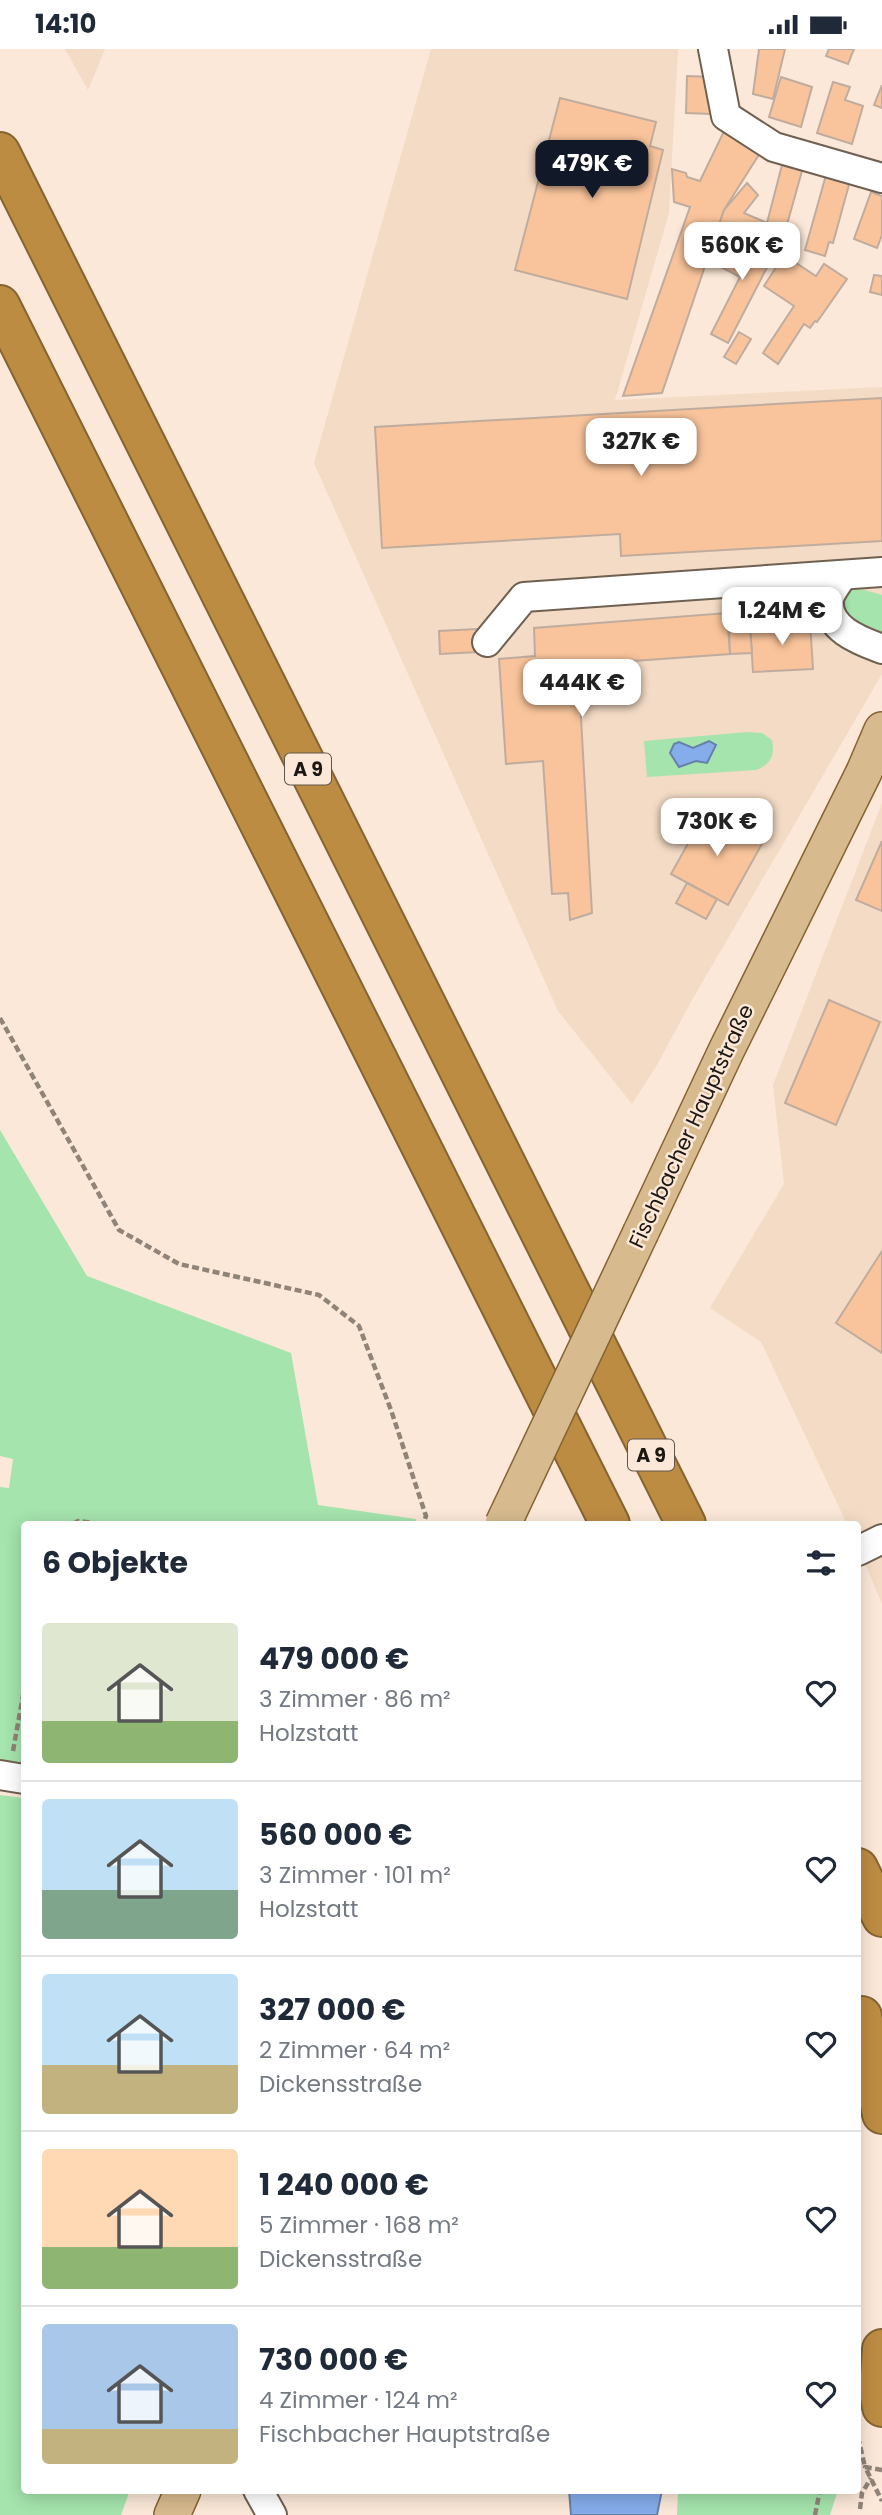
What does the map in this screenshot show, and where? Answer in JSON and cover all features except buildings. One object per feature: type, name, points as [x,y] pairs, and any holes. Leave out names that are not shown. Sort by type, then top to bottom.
[{"type":"highway","name":"A 9","points":[[0,152],[684,1521]]},
{"type":"highway","points":[[0,305],[608,1521]]},
{"type":"highway","points":[[861,1874],[882,1917]]},
{"type":"highway","points":[[861,2013],[882,2055]]},
{"type":"highway","points":[[861,2016],[882,2114]]},
{"type":"highway","points":[[882,2349],[879,2391],[882,2407]]},
{"type":"main road","name":"Fischbacher Hauptstraße","points":[[504,1521],[726,1051],[864,772],[882,730]]},
{"type":"main road","points":[[172,2515],[181,2494]]},
{"type":"street","points":[[713,49],[726,116],[774,147],[882,178]]},
{"type":"street","points":[[487,642],[524,597],[882,572]]},
{"type":"street","points":[[842,576],[829,598],[830,615],[839,628],[882,649]]},
{"type":"street","points":[[861,1550],[882,1539]]},
{"type":"street","points":[[260,2494],[272,2515]]},
{"type":"path","points":[[0,1018],[119,1230],[179,1264],[318,1295],[359,1326],[391,1410],[426,1516],[424,1521]]},
{"type":"path","points":[[11,1777],[21,1710]]},
{"type":"path","points":[[861,2450],[865,2467],[882,2501]]},
{"type":"path","points":[[865,2467],[882,2470]]},
{"type":"path","points":[[860,2509],[862,2493],[871,2478]]},
{"type":"path","points":[[815,2515],[819,2494]]},
{"type":"shaded area","points":[[65,49],[105,49],[88,90]]},
{"type":"shaded area","points":[[431,49],[678,49],[669,213],[615,400],[882,387],[882,674],[632,1104],[558,1011],[314,463]]},
{"type":"shaded area","points":[[882,803],[882,1604],[861,1554],[861,1521],[846,1521],[761,1342],[710,1308],[784,1184],[773,1085]]},
{"type":"green space","points":[[861,589],[882,595],[882,632],[845,616],[841,601],[846,591]]},
{"type":"green space","points":[[762,733],[772,740],[771,759],[756,770],[647,777],[644,741]]},
{"type":"green space","points":[[0,1130],[87,1276],[291,1353],[318,1505],[416,1519],[21,1521],[21,1768],[0,1765],[0,1487],[9,1488],[13,1459],[0,1456]]},
{"type":"green space","points":[[0,1795],[21,1798],[21,2494],[129,2494],[121,2515],[0,2515]]},
{"type":"green space","points":[[678,2494],[837,2494],[830,2515],[677,2515]]},
{"type":"water","points":[[709,741],[716,745],[707,763],[696,761],[679,767],[670,753],[674,744],[679,742],[693,748]]},
{"type":"water","points":[[569,2494],[661,2494],[657,2515],[571,2515]]}]
